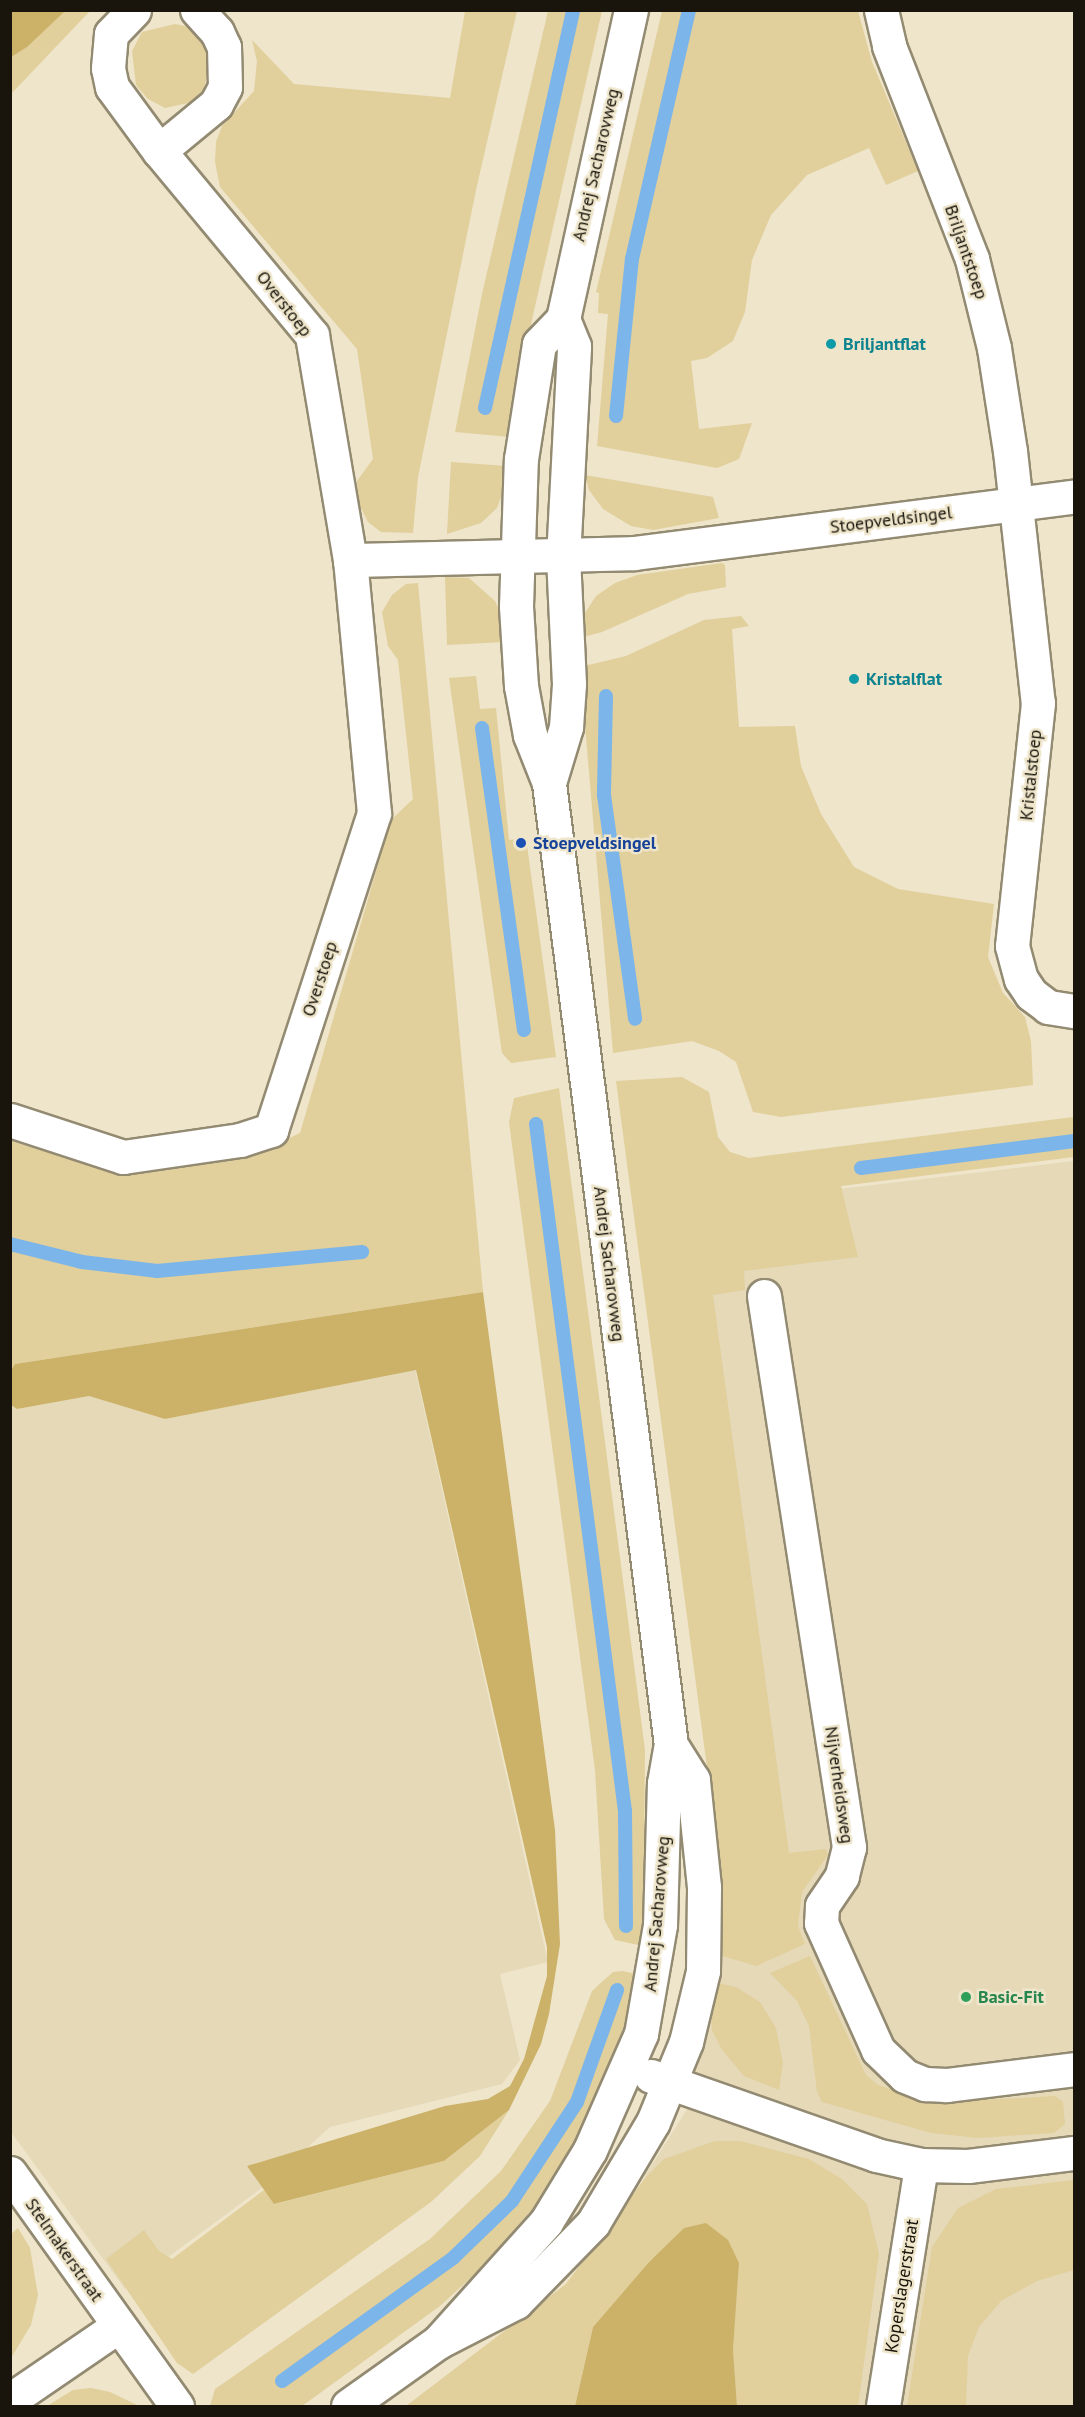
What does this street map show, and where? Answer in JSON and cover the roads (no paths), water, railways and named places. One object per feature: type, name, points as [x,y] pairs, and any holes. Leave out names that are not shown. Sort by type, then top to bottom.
[{"type":"street","name":"Overstoep","points":[[10,1120],[123,1157],[240,1140],[271,1130],[374,813],[350,560],[312,335],[123,105],[108,68],[111,34],[134,10]]},
{"type":"street","points":[[159,151],[216,104],[225,87],[224,47],[218,32],[197,10]]},
{"type":"street","name":"Andrej Sacharovweg","points":[[438,2342],[546,2222],[590,2150],[641,2034],[655,1966],[665,1832],[664,1783],[671,1745],[549,783],[530,735],[521,686],[516,558],[521,459],[539,344],[563,320],[631,10]]},
{"type":"street","name":"Briljantstoep","points":[[881,10],[889,46],[975,269],[994,348],[1017,503]]},
{"type":"street","name":"Andrej Sacharovweg","points":[[549,783],[566,727],[569,684],[563,558],[574,346],[563,320]]},
{"type":"street","name":"Stoepveldsingel","points":[[563,558],[707,544],[1074,497]]},
{"type":"street","name":"Kristalstoep","points":[[1017,503],[1038,703],[1012,946],[1021,979],[1031,994],[1048,1007],[1074,1011]]},
{"type":"street","points":[[350,560],[563,558]]},
{"type":"street","name":"Nijverheidsweg","points":[[764,1296],[849,1847],[842,1876],[822,1906],[821,1923],[878,2050],[905,2076],[926,2084],[946,2085],[1074,2069]]},
{"type":"street","name":"Andrej Sacharovweg","points":[[348,2406],[438,2342],[516,2302],[561,2260],[593,2223],[629,2165],[670,2083],[700,1988],[704,1887],[693,1780],[671,1745]]},
{"type":"street","points":[[627,2069],[876,2155],[921,2165],[968,2166],[1074,2153]]},
{"type":"street","name":"Koperslagerstraat","points":[[882,2406],[921,2165]]},
{"type":"street","name":"Stelmakerstraat","points":[[10,2173],[117,2327],[177,2406]]},
{"type":"street","points":[[10,2400],[117,2327]]},
{"type":"waterway","points":[[485,408],[573,10]]},
{"type":"waterway","points":[[616,416],[632,259],[689,10]]},
{"type":"waterway","points":[[606,696],[604,795],[635,1019]]},
{"type":"waterway","points":[[482,728],[524,1030]]},
{"type":"waterway","points":[[536,1124],[625,1811],[626,1926]]},
{"type":"waterway","points":[[861,1168],[1074,1141]]},
{"type":"waterway","points":[[10,1244],[82,1262],[157,1271],[362,1252]]},
{"type":"waterway","points":[[282,2381],[453,2258],[512,2201],[577,2102],[617,1990]]},
{"type":"place","name":"Briljantflat","points":[[831,344]]},
{"type":"place","name":"Kristalflat","points":[[854,679]]},
{"type":"place","name":"Stoepveldsingel","points":[[521,843]]},
{"type":"place","name":"Basic-Fit","points":[[966,1997]]}]
